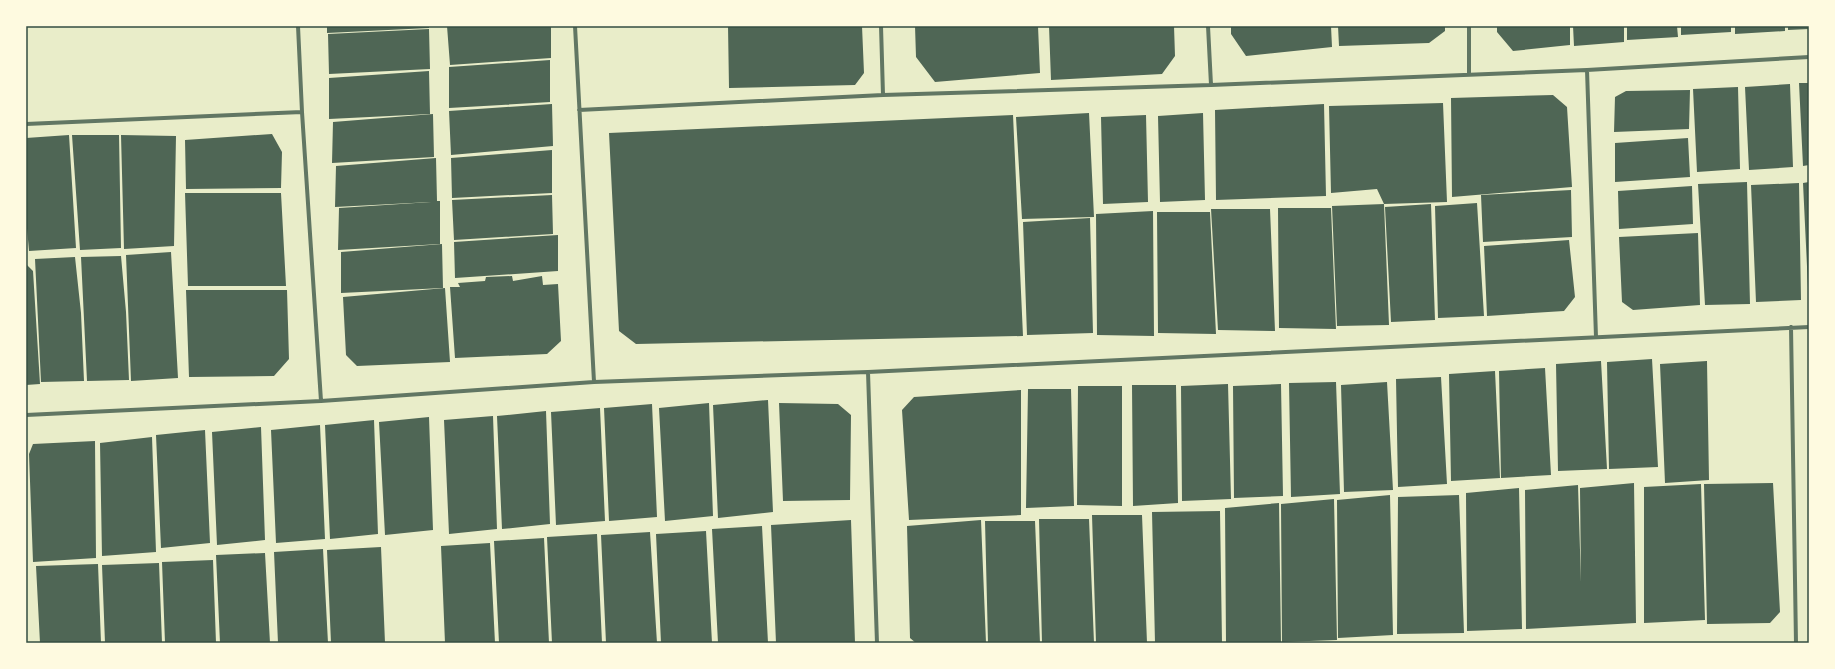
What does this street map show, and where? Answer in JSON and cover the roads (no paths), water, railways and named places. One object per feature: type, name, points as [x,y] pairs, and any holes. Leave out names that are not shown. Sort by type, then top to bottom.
[{"type":"street","points":[[298,26],[302,112],[321,401]]},
{"type":"street","points":[[574,26],[594,382]]},
{"type":"street","points":[[881,26],[883,95]]},
{"type":"street","points":[[1208,26],[1211,85]]},
{"type":"street","points":[[1469,26],[1469,75]]},
{"type":"street","points":[[579,110],[883,95],[1211,85],[1587,70],[1809,57]]},
{"type":"street","points":[[1587,70],[1596,337]]},
{"type":"street","points":[[26,124],[302,112]]},
{"type":"street","points":[[26,415],[321,401],[594,382],[868,372],[1809,327]]},
{"type":"street","points":[[1791,328],[1796,643]]},
{"type":"street","points":[[868,372],[877,643]]}]
